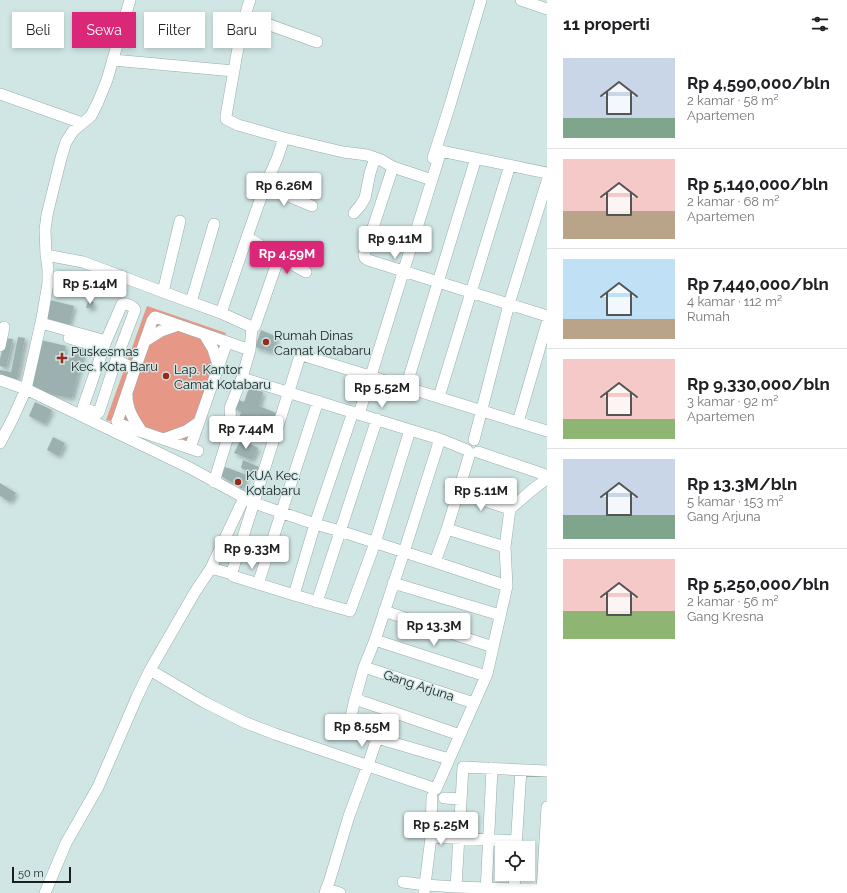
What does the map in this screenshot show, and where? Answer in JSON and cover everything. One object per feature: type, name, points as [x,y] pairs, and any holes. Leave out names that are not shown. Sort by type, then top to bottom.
[{"type":"street","points":[[0,443],[26,389],[40,326],[48,283],[45,230],[47,215],[61,158],[66,142],[73,132],[91,116],[98,102],[107,80],[130,0]]},
{"type":"street","points":[[246,12],[250,0]]},
{"type":"street","points":[[294,595],[315,524],[371,376],[404,271],[481,0]]},
{"type":"street","points":[[521,0],[547,9]]},
{"type":"street","points":[[271,26],[316,42]]},
{"type":"street","points":[[239,48],[226,119],[238,125],[284,138],[343,152],[367,155],[393,167],[429,179]]},
{"type":"street","points":[[113,60],[234,71]]},
{"type":"street","points":[[0,94],[82,123]]},
{"type":"street","points":[[221,313],[265,186],[277,159],[284,138]]},
{"type":"street","points":[[438,150],[547,173]]},
{"type":"street","points":[[354,213],[365,198],[370,173],[375,158]]},
{"type":"street","points":[[406,387],[476,158]]},
{"type":"street","points":[[439,397],[510,165]]},
{"type":"street","points":[[393,167],[364,255],[365,258],[547,316]]},
{"type":"street","points":[[472,452],[466,445],[469,441],[474,440],[509,304],[547,181]]},
{"type":"street","points":[[265,186],[312,206]]},
{"type":"street","points":[[163,292],[180,221]]},
{"type":"street","points":[[191,302],[214,224]]},
{"type":"street","points":[[247,238],[306,272]]},
{"type":"street","points":[[46,255],[83,262],[221,313],[252,327]]},
{"type":"street","points":[[214,482],[231,427],[230,408],[242,378],[250,350],[252,327],[255,326],[279,257]]},
{"type":"street","points":[[122,304],[129,305],[134,308],[135,310],[98,413],[83,407],[105,345],[122,304]]},
{"type":"street","points":[[228,342],[199,422],[194,450],[142,432],[130,413],[127,393],[155,317],[228,342],[250,350]]},
{"type":"street","points":[[518,422],[547,323]]},
{"type":"street","points":[[145,341],[161,331],[178,325]]},
{"type":"street","points":[[40,326],[105,345]]},
{"type":"street","points":[[0,346],[4,327]]},
{"type":"street","points":[[204,334],[213,349],[219,368]]},
{"type":"street","points":[[232,574],[249,500],[289,392],[300,356],[302,355],[547,431]]},
{"type":"street","points":[[116,360],[135,369]]},
{"type":"street","points":[[242,378],[440,439],[472,452],[543,474],[545,477],[544,481],[510,509],[505,547],[507,586],[486,676],[434,793],[425,889]]},
{"type":"street","points":[[0,380],[26,389],[190,468],[249,500],[315,524],[507,586]]},
{"type":"street","points":[[258,584],[318,401]]},
{"type":"street","points":[[316,602],[377,419]]},
{"type":"street","points":[[164,439],[186,431],[199,422]]},
{"type":"street","points":[[211,568],[316,602],[350,611],[375,543],[410,430]]},
{"type":"street","points":[[440,439],[375,640],[364,667],[349,727],[377,738],[449,759]]},
{"type":"street","points":[[435,562],[472,452]]},
{"type":"street","points":[[458,492],[510,509]]},
{"type":"street","points":[[45,893],[66,843],[98,787],[150,670],[195,592],[211,568],[249,500]]},
{"type":"street","points":[[446,529],[505,547]]},
{"type":"street","points":[[393,583],[500,615]]},
{"type":"street","points":[[384,611],[493,647]]},
{"type":"street","points":[[375,640],[486,676]]},
{"type":"street","name":"Gang Arjuna","points":[[364,667],[474,703]]},
{"type":"street","points":[[150,670],[204,702],[244,722],[368,765],[434,793]]},
{"type":"street","points":[[355,699],[460,735]]},
{"type":"street","points":[[340,893],[325,891],[349,816],[377,738]]},
{"type":"street","points":[[456,887],[463,767],[547,771]]},
{"type":"street","points":[[486,891],[492,768]]},
{"type":"street","points":[[517,841],[521,770]]},
{"type":"street","points":[[444,798],[461,799]]},
{"type":"street","points":[[403,882],[425,889],[456,887],[486,891],[514,889],[544,890],[547,807]]},
{"type":"street","points":[[431,837],[495,841]]},
{"type":"street","points":[[514,889],[515,881]]},
{"type":"shaded area","name":"Lap. Kantor Camat Kotabaru","points":[[147,306],[226,333],[188,441],[106,420]]},
{"type":"building","points":[[50,300],[74,306],[69,325],[45,318]]},
{"type":"building","points":[[88,301],[94,302],[93,309],[86,308]]},
{"type":"building","name":"Rumah Dinas Camat Kotabaru","points":[[261,330],[277,337],[271,352],[255,347]]},
{"type":"building","points":[[18,337],[25,338],[17,380],[0,376],[0,370],[11,372]]},
{"type":"building","points":[[5,338],[13,339],[6,368],[0,366],[0,359]]},
{"type":"building","points":[[41,340],[66,346],[64,356],[72,358],[75,344],[85,347],[72,398],[49,394],[30,385]]},
{"type":"building","points":[[249,388],[263,392],[259,406],[276,413],[273,423],[256,415],[249,433],[236,428],[241,412],[233,408],[236,399],[244,402]]},
{"type":"building","points":[[35,402],[52,410],[45,424],[29,416]]},
{"type":"building","points":[[53,437],[65,443],[59,456],[47,450]]},
{"type":"building","points":[[241,439],[258,448],[252,460],[234,453]]},
{"type":"building","points":[[243,460],[259,467],[256,475],[241,468]]},
{"type":"building","name":"KUA Kec. Kotabaru","points":[[225,467],[247,475],[242,489],[221,476]]},
{"type":"building","points":[[0,483],[16,493],[10,502],[0,496]]},
{"type":"place","name":"Rumah Dinas Camat Kotabaru","points":[[266,342]]},
{"type":"place","name":"Puskesmas Kec. Kota Baru","points":[[62,358]]},
{"type":"place","name":"Lap. Kantor Camat Kotabaru","points":[[166,376]]},
{"type":"place","name":"KUA Kec. Kotabaru","points":[[238,482]]}]
